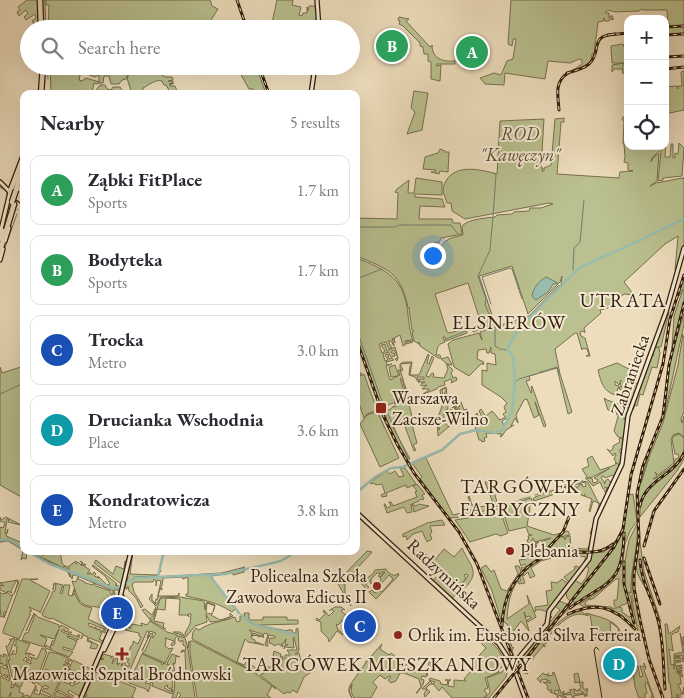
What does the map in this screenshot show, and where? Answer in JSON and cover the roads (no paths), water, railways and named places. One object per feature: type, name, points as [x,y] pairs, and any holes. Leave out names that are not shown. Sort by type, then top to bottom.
[{"type":"highway","points":[[41,0],[42,20]]},
{"type":"highway","points":[[42,90],[43,75]]},
{"type":"highway","points":[[0,252],[18,203],[13,192],[20,168]]},
{"type":"highway","points":[[13,192],[20,173]]},
{"type":"highway","points":[[13,192],[20,177]]},
{"type":"highway","points":[[0,239],[18,203]]},
{"type":"highway","points":[[0,245],[6,225]]},
{"type":"main road","points":[[317,0],[318,20]]},
{"type":"main road","points":[[312,90],[314,75]]},
{"type":"main road","points":[[0,183],[13,192],[0,234]]},
{"type":"main road","points":[[0,260],[18,203]]},
{"type":"main road","name":"Zabraniecka","points":[[511,658],[519,657],[534,640],[547,623],[548,614],[590,559],[596,519],[622,464],[629,414],[666,312],[684,248]]},
{"type":"main road","name":"Radzymińska","points":[[360,517],[511,658],[524,698]]},
{"type":"main road","points":[[82,698],[116,611],[130,555]]},
{"type":"main road","points":[[82,698],[117,622],[127,565]]},
{"type":"waterway","points":[[48,75],[48,79]]},
{"type":"waterway","points":[[493,216],[495,173]]},
{"type":"waterway","points":[[573,270],[574,248],[580,242],[584,200]]},
{"type":"waterway","points":[[3,253],[17,214]]},
{"type":"waterway","points":[[491,238],[493,217]]},
{"type":"waterway","points":[[646,237],[684,219]]},
{"type":"waterway","points":[[395,227],[399,225]]},
{"type":"waterway","points":[[400,225],[411,225]]},
{"type":"waterway","points":[[412,225],[451,225],[458,234]]},
{"type":"waterway","points":[[360,227],[366,227]]},
{"type":"waterway","points":[[367,227],[394,227]]},
{"type":"waterway","points":[[515,380],[513,357],[507,349],[520,327],[579,268],[645,238]]},
{"type":"waterway","points":[[491,239],[490,250],[478,276],[486,299],[485,305],[494,325]]},
{"type":"waterway","points":[[491,304],[482,277],[510,268],[512,269],[522,299]]},
{"type":"waterway","points":[[360,277],[382,269]]},
{"type":"waterway","points":[[674,290],[676,283]]},
{"type":"waterway","points":[[477,327],[493,322]]},
{"type":"waterway","points":[[472,329],[476,327]]},
{"type":"waterway","points":[[495,327],[495,346],[500,349]]},
{"type":"waterway","points":[[446,339],[466,331]]},
{"type":"waterway","points":[[360,339],[384,407]]},
{"type":"waterway","points":[[501,349],[507,350]]},
{"type":"waterway","points":[[551,369],[557,367],[559,375]]},
{"type":"waterway","points":[[540,372],[545,371]]},
{"type":"waterway","points":[[519,379],[536,374]]},
{"type":"waterway","points":[[360,490],[375,477],[391,468],[403,467],[442,450],[460,434],[476,430],[495,433],[502,430],[512,412],[515,380]]},
{"type":"waterway","points":[[0,394],[20,385]]},
{"type":"waterway","points":[[376,405],[377,410]]},
{"type":"waterway","points":[[385,408],[408,458]]},
{"type":"waterway","points":[[378,411],[380,417]]},
{"type":"waterway","points":[[380,417],[384,427]]},
{"type":"waterway","points":[[565,485],[569,484]]},
{"type":"waterway","points":[[542,493],[550,490]]},
{"type":"waterway","points":[[535,495],[541,493]]},
{"type":"waterway","points":[[519,500],[530,497]]},
{"type":"waterway","points":[[504,505],[517,501]]},
{"type":"waterway","points":[[0,540],[10,540],[20,546]]},
{"type":"waterway","points":[[34,555],[50,564],[113,588],[120,587]]},
{"type":"waterway","points":[[158,576],[163,555]]},
{"type":"waterway","points":[[126,583],[136,578],[225,574],[281,561],[291,555]]},
{"type":"waterway","points":[[209,575],[239,613]]},
{"type":"waterway","points":[[241,615],[253,624],[297,635]]},
{"type":"waterway","points":[[249,668],[257,673]]},
{"type":"waterway","points":[[262,673],[266,672]]},
{"type":"tram line","points":[[599,650],[596,647],[594,650],[602,698]]},
{"type":"railway","points":[[237,0],[244,20]]},
{"type":"railway","points":[[669,27],[684,26]]},
{"type":"railway","points":[[608,35],[624,33]]},
{"type":"railway","points":[[567,73],[581,69],[589,64],[593,59],[599,41],[607,35],[615,34]]},
{"type":"railway","points":[[669,35],[684,34]]},
{"type":"railway","points":[[669,57],[684,56]]},
{"type":"railway","points":[[669,69],[684,67]]},
{"type":"railway","points":[[559,110],[559,85],[568,73]]},
{"type":"railway","points":[[262,75],[268,90]]},
{"type":"railway","points":[[525,660],[614,547],[623,529],[631,475],[663,364],[670,319],[684,275]]},
{"type":"railway","points":[[663,698],[649,659],[634,588],[639,538],[637,494],[643,466],[663,416],[669,365],[684,303]]},
{"type":"railway","points":[[360,349],[383,415],[397,444],[414,473],[459,532],[477,564],[528,698]]},
{"type":"railway","points":[[640,506],[648,490],[674,467],[684,453]]},
{"type":"railway","points":[[644,546],[654,511],[684,469]]},
{"type":"railway","points":[[539,558],[563,532],[569,517]]},
{"type":"railway","points":[[570,608],[603,587],[616,573],[623,551],[624,533]]},
{"type":"railway","points":[[502,626],[503,612],[512,587],[528,567],[539,559],[552,554],[596,552],[613,544]]},
{"type":"railway","points":[[644,558],[660,604]]},
{"type":"railway","points":[[640,560],[645,583],[660,628],[665,689]]},
{"type":"railway","points":[[624,562],[624,584],[634,623]]},
{"type":"railway","points":[[568,614],[588,608],[604,608],[620,616],[635,629]]},
{"type":"railway","points":[[494,698],[521,665]]},
{"type":"place","name":"Bodyteka","points":[[392,46]]},
{"type":"place","name":"Ząbki FitPlace","points":[[472,52]]},
{"type":"place","name":"Warszawa Zacisze-Wilno","points":[[381,408]]},
{"type":"place","name":"Plebania","points":[[510,551]]},
{"type":"place","name":"Policealna Szkoła Zawodowa Edicus II","points":[[377,586]]},
{"type":"place","name":"Kondratowicza","points":[[117,613]]},
{"type":"place","name":"Trocka","points":[[360,626]]},
{"type":"place","name":"Orlik im. Eusebio da Silva Ferreira","points":[[398,635]]},
{"type":"place","name":"Mazowiecki Szpital Bródnowski","points":[[122,654]]},
{"type":"place","name":"Drucianka Wschodnia","points":[[619,664]]},
{"type":"district","name":"UTRATA","points":[[623,300]]},
{"type":"district","name":"ELSNERÓW","points":[[509,322]]},
{"type":"district","name":"TARGÓWEK FABRYCZNY","points":[[520,498]]},
{"type":"district","name":"TARGÓWEK MIESZKANIOWY","points":[[387,664]]},
{"type":"park label","name":"ROD \"Kawęczyn\"","points":[[520,144]]}]
